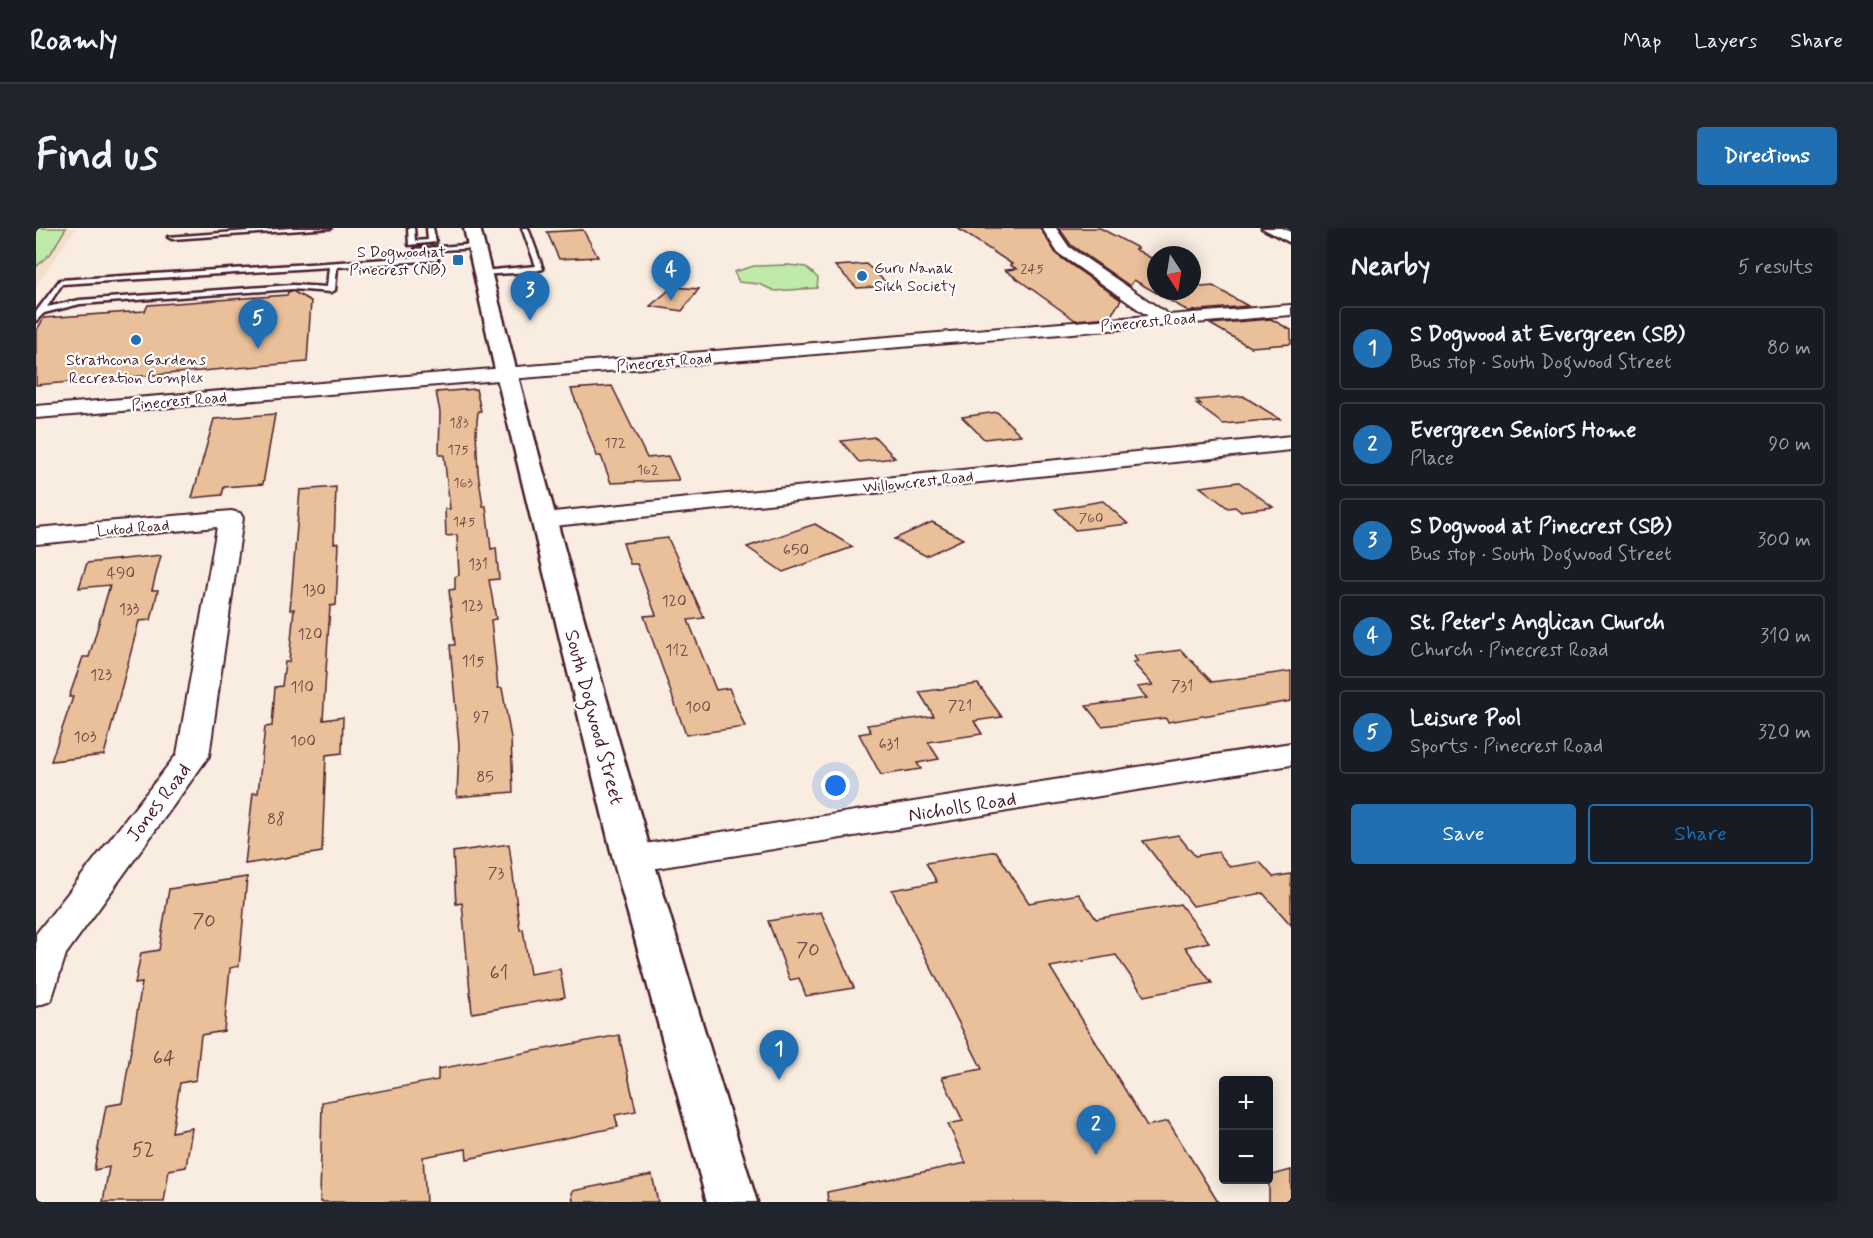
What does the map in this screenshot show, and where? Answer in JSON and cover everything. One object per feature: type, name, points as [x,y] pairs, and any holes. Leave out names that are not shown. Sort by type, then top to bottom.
[{"type":"main road","points":[[1270,228],[1291,238]]},
{"type":"main road","name":"South Dogwood Street","points":[[477,249],[506,374],[632,859],[732,1202]]},
{"type":"street","points":[[1049,228],[1063,250],[1165,320]]},
{"type":"street","name":"Pinecrest Road","points":[[36,412],[1291,310]]},
{"type":"street","name":"Willowcrest Road","points":[[544,520],[1291,443]]},
{"type":"street","name":"Lutod Road","points":[[36,536],[231,518]]},
{"type":"street","name":"Jones Road","points":[[36,989],[47,949],[194,756],[231,518]]},
{"type":"street","name":"Nicholls Road","points":[[632,859],[1291,754]]},
{"type":"lane","points":[[186,228],[204,230],[245,228]]},
{"type":"lane","points":[[172,237],[328,228]]},
{"type":"lane","points":[[411,228],[412,243],[432,242],[430,228]]},
{"type":"lane","points":[[406,250],[477,249],[540,267],[525,228]]},
{"type":"lane","points":[[38,315],[60,282],[435,258]]},
{"type":"lane","points":[[38,315],[80,302],[292,287],[331,290],[333,264]]},
{"type":"shaded area","points":[[36,228],[76,228],[36,287]]},
{"type":"green space","points":[[36,228],[66,228],[51,253],[36,267]]},
{"type":"green space","points":[[754,266],[806,267],[818,278],[817,288],[775,291],[759,284],[739,282],[734,272]]},
{"type":"building","points":[[957,228],[1040,228],[1057,255],[1121,300],[1110,317],[1075,320],[1005,270],[1017,269],[1010,265],[1012,264]]},
{"type":"building","points":[[1059,228],[1100,228],[1138,248],[1135,249],[1147,256],[1147,287],[1134,280],[1130,286],[1071,245]]},
{"type":"building","points":[[583,230],[598,257],[559,259],[547,232]]},
{"type":"building","name":"Guru Nanak Sikh Society","points":[[866,264],[890,286],[857,288],[835,266]]},
{"type":"building","points":[[1201,286],[1213,286],[1248,306],[1188,311],[1169,300],[1201,300]]},
{"type":"building","points":[[673,287],[699,289],[682,311],[650,306]]},
{"type":"building","name":"Strathcona Gardens Recreation Complex","points":[[292,291],[311,301],[307,362],[36,385],[36,331],[44,318],[145,311],[148,305],[287,295]]},
{"type":"building","points":[[1271,319],[1291,330],[1291,344],[1250,347],[1210,324]]},
{"type":"building","points":[[612,386],[647,458],[668,456],[679,480],[611,483],[601,456],[597,456],[571,389]]},
{"type":"building","points":[[476,389],[481,411],[478,411],[476,432],[478,472],[483,506],[486,506],[491,549],[496,548],[499,579],[489,580],[496,619],[491,620],[498,688],[502,688],[511,738],[513,792],[457,797],[459,745],[450,645],[455,645],[449,590],[455,589],[455,577],[459,575],[457,535],[446,536],[445,509],[450,509],[444,455],[439,455],[440,412],[436,392]]},
{"type":"building","points":[[1243,396],[1280,419],[1223,424],[1196,404],[1201,404],[1196,400]]},
{"type":"building","points":[[997,412],[1021,435],[984,439],[962,417]]},
{"type":"building","points":[[275,414],[263,484],[224,487],[222,495],[192,498],[214,419]]},
{"type":"building","points":[[875,437],[895,458],[859,462],[841,441]]},
{"type":"building","points":[[1239,482],[1273,507],[1240,511],[1235,507],[1228,508],[1200,487]]},
{"type":"building","points":[[336,487],[334,543],[339,543],[336,605],[330,606],[323,720],[343,717],[342,753],[326,755],[322,852],[245,864],[253,793],[258,793],[265,727],[272,726],[275,687],[282,686],[285,662],[289,662],[294,609],[290,610],[300,490]]},
{"type":"building","points":[[1103,501],[1128,524],[1075,530],[1055,509]]},
{"type":"building","points":[[932,522],[963,539],[926,556],[894,539]]},
{"type":"building","points":[[815,524],[853,547],[783,572],[747,547]]},
{"type":"building","points":[[668,538],[704,618],[688,620],[716,690],[729,688],[745,727],[686,735],[644,616],[656,615],[637,564],[630,564],[623,543]]},
{"type":"building","points":[[161,555],[152,590],[158,590],[151,620],[139,621],[104,755],[51,761],[73,697],[69,697],[83,657],[89,657],[110,585],[79,588],[87,563]]},
{"type":"building","points":[[1181,650],[1212,682],[1291,671],[1291,701],[1168,722],[1165,718],[1102,726],[1086,706],[1147,698],[1137,687],[1153,685],[1133,663],[1138,662],[1134,656]]},
{"type":"building","points":[[978,684],[1002,717],[974,721],[982,734],[928,742],[939,759],[917,763],[921,769],[881,775],[859,734],[871,732],[867,725],[934,716],[919,692]]},
{"type":"building","points":[[1178,835],[1195,856],[1218,852],[1230,867],[1260,862],[1273,877],[1291,874],[1291,925],[1263,893],[1193,906],[1143,841]]},
{"type":"building","points":[[509,844],[520,930],[523,929],[530,974],[560,969],[565,997],[472,1013],[462,903],[456,904],[453,852]]},
{"type":"building","points":[[996,851],[1029,903],[1079,894],[1096,919],[1180,904],[1209,942],[1185,947],[1212,983],[1144,996],[1116,955],[1050,967],[1147,1126],[1168,1121],[1218,1202],[828,1202],[827,1192],[966,1163],[948,1124],[963,1121],[942,1077],[982,1069],[892,890],[937,882],[926,863]]},
{"type":"building","points":[[247,877],[239,966],[230,968],[224,1031],[201,1035],[196,1080],[180,1083],[172,1132],[192,1128],[186,1167],[169,1170],[164,1202],[103,1202],[109,1167],[94,1170],[106,1106],[122,1103],[142,983],[135,984],[141,953],[159,950],[169,889]]},
{"type":"building","points":[[821,912],[854,988],[806,996],[799,978],[790,980],[768,921]]},
{"type":"building","points":[[619,1035],[636,1111],[615,1115],[618,1127],[467,1159],[466,1149],[423,1157],[426,1202],[320,1202],[322,1102],[438,1080],[438,1069]]},
{"type":"building","points":[[1291,1170],[1291,1202],[1269,1202],[1269,1184],[1273,1184],[1273,1175]]},
{"type":"building","points":[[652,1175],[658,1202],[573,1202],[572,1191]]},
{"type":"place","name":"S Dogwood at Pinecrest (NB)","points":[[458,260]]},
{"type":"place","name":"Guru Nanak Sikh Society","points":[[862,276]]},
{"type":"place","name":"St. Peter's Anglican Church","points":[[671,301]]},
{"type":"place","name":"S Dogwood at Pinecrest (SB)","points":[[530,321]]},
{"type":"place","name":"Strathcona Gardens Recreation Complex","points":[[136,340]]},
{"type":"place","name":"Leisure Pool","points":[[258,349]]},
{"type":"place","name":"S Dogwood at Evergreen (SB)","points":[[779,1080]]},
{"type":"place","name":"Evergreen Seniors Home","points":[[1096,1155]]}]
